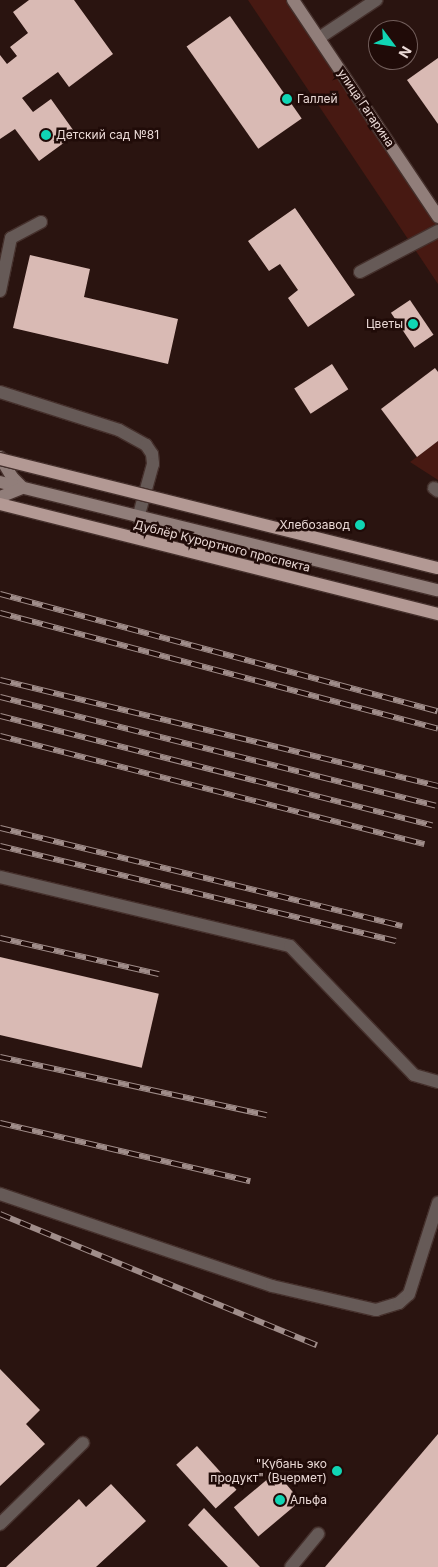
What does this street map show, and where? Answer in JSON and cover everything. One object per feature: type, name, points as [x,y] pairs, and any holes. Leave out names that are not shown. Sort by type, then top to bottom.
[{"type":"main road","points":[[0,458],[438,568]]},
{"type":"main road","name":"Дублёр Курортного проспекта","points":[[0,504],[438,614]]},
{"type":"street","name":"улица Гагарина","points":[[293,0],[438,217]]},
{"type":"street","points":[[318,38],[376,0]]},
{"type":"street","points":[[0,291],[11,238],[41,222]]},
{"type":"street","points":[[360,272],[438,231]]},
{"type":"street","points":[[0,392],[119,430],[146,445],[152,454],[153,464],[138,518]]},
{"type":"street","points":[[0,458],[16,482],[24,488]]},
{"type":"street","points":[[0,482],[138,518],[438,590]]},
{"type":"street","points":[[0,497],[24,488]]},
{"type":"street","points":[[0,877],[290,946],[414,1075],[438,1082]]},
{"type":"street","points":[[0,1194],[272,1286],[376,1310],[399,1303],[409,1294],[438,1203]]},
{"type":"street","points":[[0,1524],[83,1442]]},
{"type":"street","points":[[291,1567],[318,1534]]},
{"type":"shaded area","points":[[248,0],[293,0],[438,217],[438,284]]},
{"type":"shaded area","points":[[438,441],[438,480],[410,462]]},
{"type":"building","points":[[29,0],[74,0],[113,54],[69,87],[58,72],[22,98],[33,112],[51,99],[76,134],[39,161],[15,129],[0,139],[0,55],[7,64],[17,56],[10,47],[28,33],[13,12]]},
{"type":"building","points":[[230,16],[302,118],[258,149],[187,46]]},
{"type":"building","points":[[438,58],[438,124],[407,80]]},
{"type":"building","points":[[295,208],[355,295],[308,327],[288,298],[298,290],[280,264],[269,271],[248,241]]},
{"type":"building","points":[[30,255],[90,269],[84,297],[178,319],[168,364],[13,328]]},
{"type":"building","name":"Цветы","points":[[410,300],[433,335],[414,348],[391,313]]},
{"type":"building","points":[[332,364],[348,389],[311,414],[294,389]]},
{"type":"building","points":[[435,368],[438,372],[438,441],[417,457],[381,409]]},
{"type":"building","points":[[0,957],[159,994],[142,1068],[0,1035]]},
{"type":"building","points":[[0,1369],[40,1410],[26,1424],[45,1444],[0,1486]]},
{"type":"building","points":[[438,1434],[438,1567],[325,1567]]},
{"type":"building","points":[[197,1446],[236,1490],[216,1509],[176,1465]]},
{"type":"building","points":[[276,1472],[300,1501],[258,1536],[234,1507]]},
{"type":"building","points":[[111,1484],[146,1521],[96,1567],[6,1567],[79,1499],[86,1507]]},
{"type":"building","points":[[204,1508],[260,1567],[228,1567],[188,1525]]},
{"type":"railway","points":[[0,594],[438,711]]},
{"type":"railway","points":[[0,613],[438,729]]},
{"type":"railway","points":[[0,680],[438,786]]},
{"type":"railway","points":[[0,697],[436,806]]},
{"type":"railway","points":[[0,716],[432,825]]},
{"type":"railway","points":[[0,736],[424,844]]},
{"type":"railway","points":[[0,828],[402,926]]},
{"type":"railway","points":[[0,846],[396,941]]},
{"type":"railway","points":[[0,938],[159,974]]},
{"type":"railway","points":[[0,1057],[267,1115]]},
{"type":"railway","points":[[0,1123],[250,1181]]},
{"type":"railway","points":[[0,1214],[317,1345]]},
{"type":"place","name":"Галлей","points":[[287,99]]},
{"type":"place","name":"Детский сад №81","points":[[46,135]]},
{"type":"place","name":"Цветы","points":[[413,324]]},
{"type":"place","name":"Хлебозавод","points":[[360,525]]},
{"type":"place","name":"\"Кубань эко продукт\" (Вчермет)","points":[[337,1471]]},
{"type":"place","name":"Альфа","points":[[280,1500]]}]
